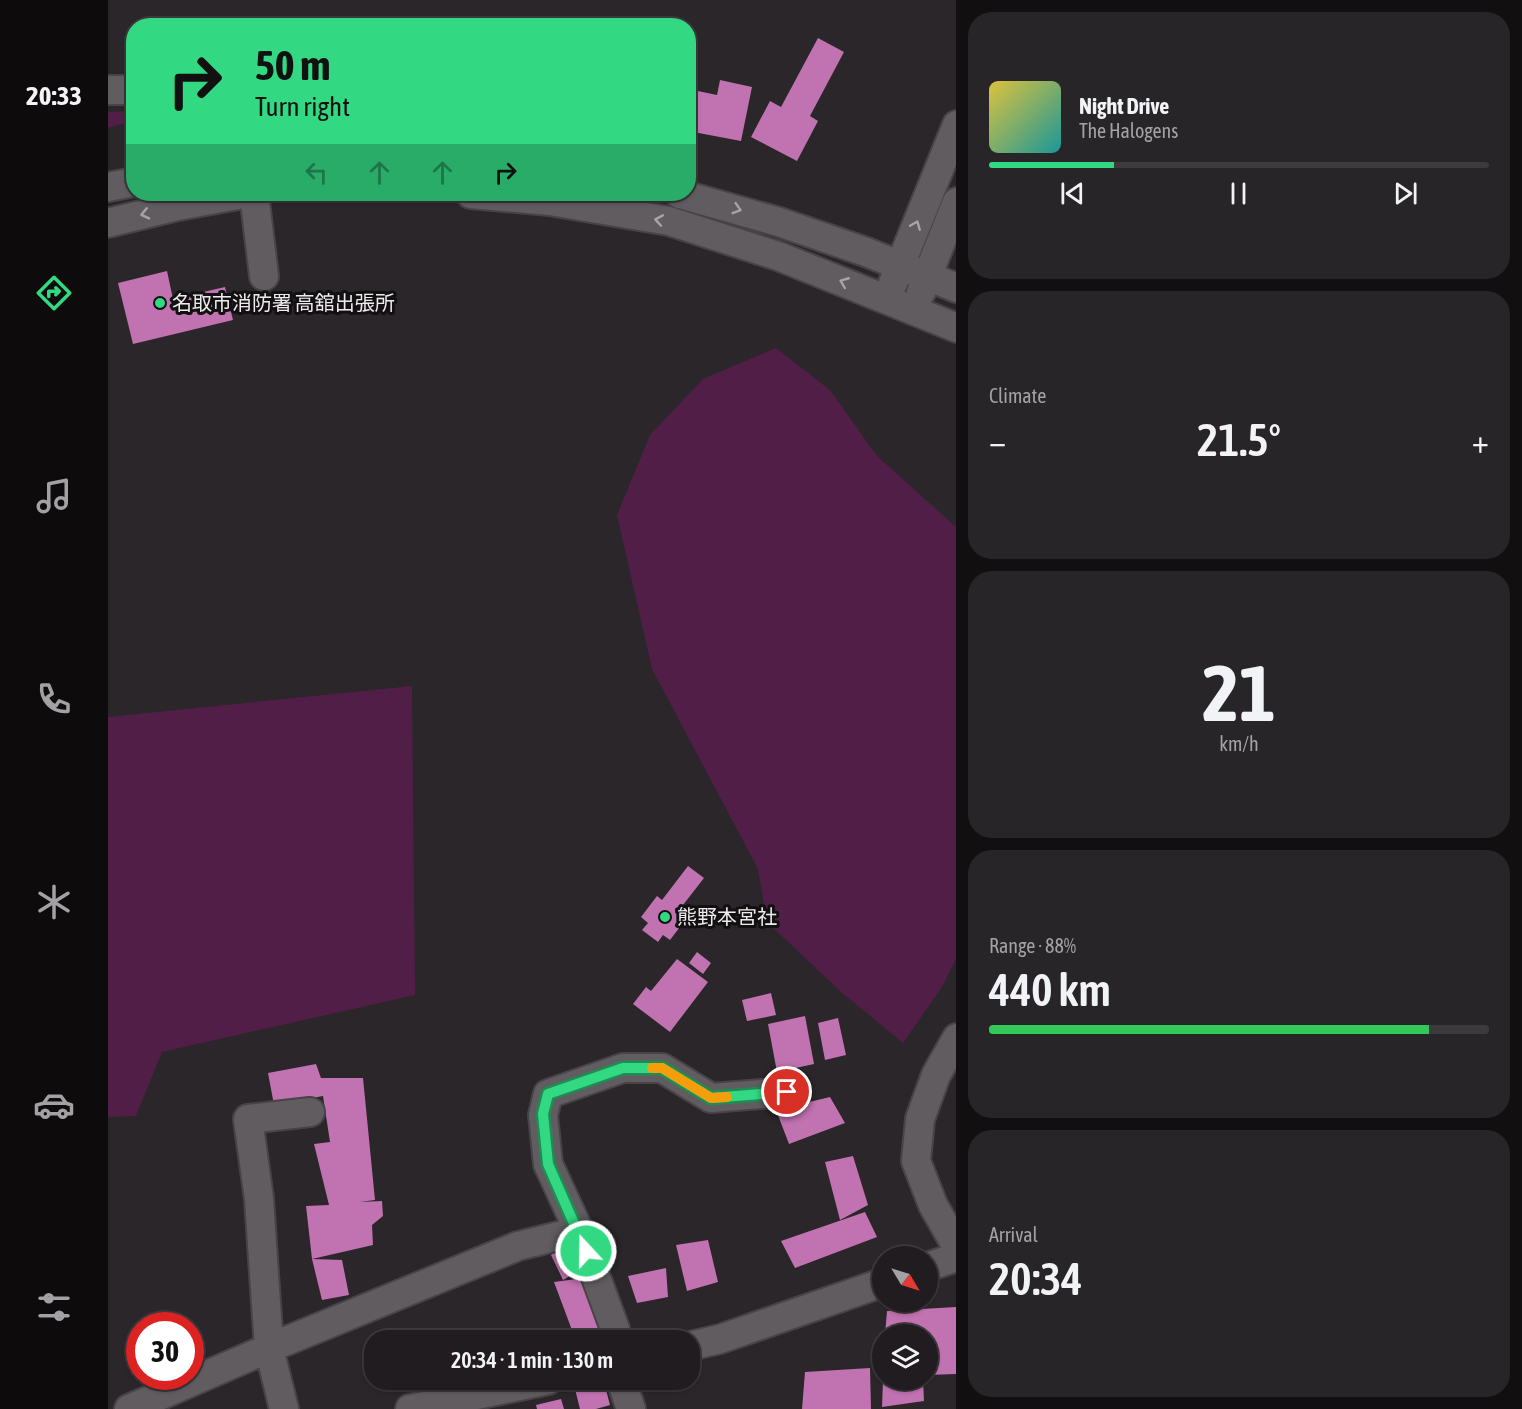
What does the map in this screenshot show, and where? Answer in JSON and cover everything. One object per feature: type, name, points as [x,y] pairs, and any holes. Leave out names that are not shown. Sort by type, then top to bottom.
[{"type":"street","points":[[108,90],[126,90]]},
{"type":"street","points":[[886,299],[956,127]]},
{"type":"street","points":[[108,187],[126,184]]},
{"type":"street","points":[[696,199],[779,222],[956,288]]},
{"type":"street","points":[[108,223],[205,201]]},
{"type":"street","points":[[255,201],[264,276]]},
{"type":"street","points":[[550,201],[669,221],[778,256],[956,328]]},
{"type":"street","points":[[914,310],[956,204]]},
{"type":"street","points":[[956,1040],[936,1075],[920,1119],[916,1161],[933,1205],[956,1245]]},
{"type":"street","points":[[615,1329],[579,1231],[548,1164],[543,1114],[548,1094],[623,1068],[662,1068],[711,1098],[787,1092]]},
{"type":"street","points":[[284,1409],[269,1348],[259,1199],[248,1119],[310,1112]]},
{"type":"street","points":[[129,1409],[269,1348],[518,1246],[579,1231]]},
{"type":"street","points":[[938,1263],[956,1257]]},
{"type":"street","points":[[700,1344],[720,1339],[872,1286]]},
{"type":"street","points":[[410,1409],[500,1390]]},
{"type":"street","points":[[624,1390],[631,1409]]},
{"type":"shaded area","points":[[126,111],[126,123],[108,128],[108,112]]},
{"type":"shaded area","points":[[776,348],[830,390],[877,456],[956,527],[956,959],[942,987],[903,1043],[840,991],[767,922],[758,869],[652,669],[617,515],[650,435],[703,379]]},
{"type":"shaded area","points":[[412,686],[415,995],[162,1052],[136,1116],[108,1117],[108,717]]},
{"type":"building","points":[[818,38],[844,52],[810,116],[818,121],[797,161],[751,137],[770,101],[781,107]]},
{"type":"building","points":[[720,80],[752,87],[741,141],[696,133],[696,91],[717,95]]},
{"type":"building","points":[[167,271],[173,299],[225,287],[233,320],[133,344],[118,283]]},
{"type":"building","points":[[688,866],[704,878],[683,905],[688,909],[682,916],[686,919],[670,940],[663,935],[658,942],[642,930],[648,923],[641,917],[657,896],[662,900]]},
{"type":"building","points":[[697,952],[711,963],[703,974],[689,963]]},
{"type":"building","points":[[677,959],[708,982],[670,1032],[633,1004],[646,987],[651,991]]},
{"type":"building","points":[[771,993],[776,1015],[747,1021],[742,1000]]},
{"type":"building","points":[[805,1016],[814,1064],[777,1072],[768,1024]]},
{"type":"building","points":[[838,1018],[846,1055],[825,1060],[818,1023]]},
{"type":"building","points":[[316,1064],[321,1078],[363,1078],[375,1200],[360,1202],[382,1201],[383,1216],[372,1225],[373,1245],[312,1259],[306,1206],[329,1205],[314,1144],[330,1142],[323,1096],[274,1105],[268,1073]]},
{"type":"building","points":[[830,1097],[845,1123],[789,1144],[776,1110]]},
{"type":"building","points":[[853,1156],[868,1205],[840,1220],[825,1162]]},
{"type":"building","points":[[865,1212],[877,1237],[795,1268],[781,1241]]},
{"type":"building","points":[[708,1240],[718,1282],[687,1291],[676,1245]]},
{"type":"building","points":[[569,1243],[588,1266],[563,1280],[551,1255]]},
{"type":"building","points":[[312,1259],[342,1260],[349,1295],[322,1300]]},
{"type":"building","points":[[666,1268],[668,1297],[637,1303],[628,1276]]},
{"type":"building","points":[[584,1278],[605,1330],[572,1330],[554,1282]]},
{"type":"building","points":[[956,1307],[956,1374],[938,1375],[938,1324],[886,1324],[887,1312],[938,1312],[938,1308]]},
{"type":"building","points":[[870,1368],[871,1409],[802,1409],[805,1372]]},
{"type":"building","points":[[575,1390],[606,1390],[610,1405],[596,1409],[580,1409]]},
{"type":"building","points":[[883,1390],[923,1390],[924,1401],[882,1407]]},
{"type":"building","points":[[561,1399],[564,1409],[537,1409],[536,1405]]},
{"type":"slow traffic","points":[[652,1068],[662,1068],[711,1098],[727,1097]]},
{"type":"place","name":"名取市消防署 高舘出張所","points":[[160,303]]},
{"type":"place","name":"熊野本宮社","points":[[665,917]]},
{"type":"route","points":[[586,1251],[548,1164],[543,1114],[548,1094],[623,1068],[662,1068],[711,1098],[787,1092]]}]
